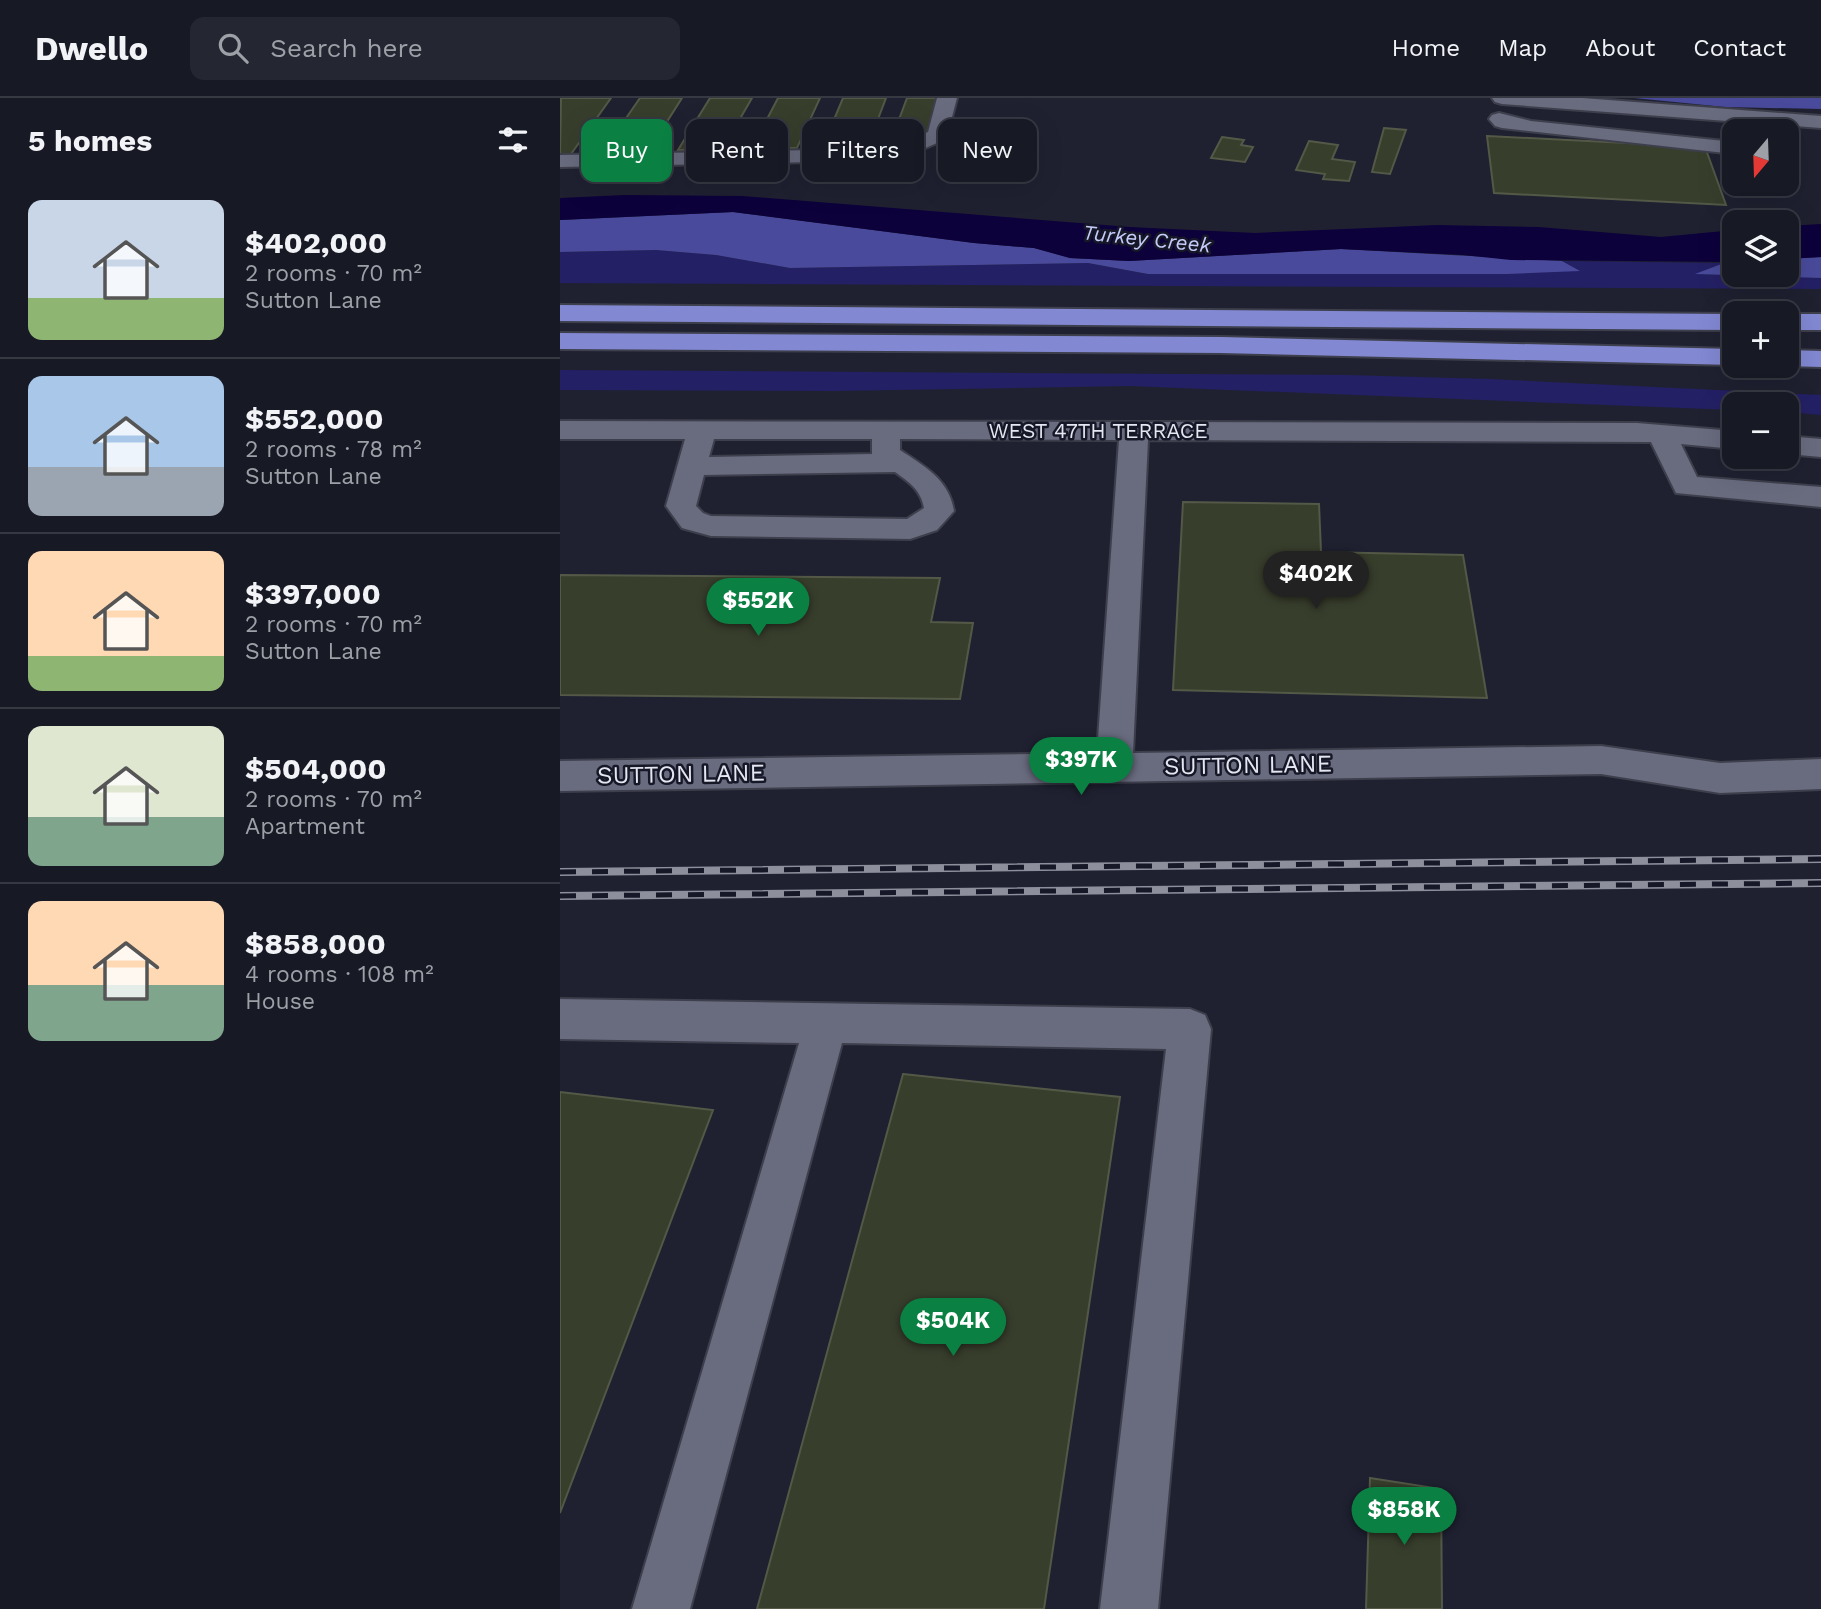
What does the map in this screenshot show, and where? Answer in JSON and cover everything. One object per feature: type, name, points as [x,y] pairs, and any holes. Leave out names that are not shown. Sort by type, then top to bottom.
[{"type":"highway","points":[[560,313],[1722,322]]},
{"type":"highway","points":[[1799,322],[1821,322]]},
{"type":"highway","points":[[560,341],[1221,345],[1722,357]]},
{"type":"highway","points":[[1799,359],[1821,359]]},
{"type":"street","points":[[560,161],[869,155],[907,149],[937,136],[947,98]]},
{"type":"street","points":[[1496,98],[1495,115],[1502,122],[1722,147]]},
{"type":"street","points":[[1502,98],[1722,120]]},
{"type":"street","points":[[1799,124],[1821,122]]},
{"type":"street","name":"WEST 47TH TERRACE","points":[[560,430],[1649,433],[1722,439]]},
{"type":"street","points":[[702,430],[681,506],[684,515],[693,523],[711,526],[910,529],[926,523],[939,511],[939,497],[930,483],[885,453],[887,430]]},
{"type":"street","points":[[1114,767],[1134,431]]},
{"type":"street","points":[[1649,433],[1686,486],[1821,497]]},
{"type":"street","points":[[1799,446],[1821,448]]},
{"type":"street","points":[[692,466],[900,463]]},
{"type":"street","name":"SUTTON LANE","points":[[560,776],[1601,760],[1720,778],[1821,774]]},
{"type":"street","points":[[560,1019],[1190,1029],[1129,1609]]},
{"type":"street","points":[[661,1609],[826,1024]]},
{"type":"shaded area","points":[[1634,98],[1821,98],[1821,109],[1725,107]]},
{"type":"shaded area","points":[[733,212],[974,243],[1034,248],[1070,258],[1129,261],[1341,249],[1562,261],[1580,271],[1507,274],[1148,274],[1088,263],[790,268],[716,255],[656,250],[560,252],[560,220]]},
{"type":"shaded area","points":[[656,250],[716,255],[790,268],[1088,263],[1148,274],[1578,270],[1562,261],[1722,263],[1697,274],[1722,275],[1722,287],[1799,287],[1799,277],[1821,278],[1821,289],[560,283],[560,252]]},
{"type":"shaded area","points":[[1821,257],[1821,278],[1799,277],[1799,258]]},
{"type":"shaded area","points":[[1722,264],[1722,275],[1695,274]]},
{"type":"shaded area","points":[[560,370],[1347,375],[1759,392],[1722,392],[1722,410],[1130,386],[834,391],[560,390]]},
{"type":"shaded area","points":[[1799,394],[1821,395],[1821,415],[1799,413]]},
{"type":"water","name":"Turkey Creek","points":[[625,195],[742,196],[1130,227],[1255,233],[1437,225],[1539,227],[1661,237],[1722,231],[1722,262],[1511,260],[1341,249],[1129,261],[1070,258],[1034,248],[974,243],[733,212],[560,220],[560,198]]},
{"type":"water","points":[[1821,224],[1821,257],[1799,258],[1799,225]]},
{"type":"building","points":[[561,98],[611,98],[596,119],[581,119],[581,140],[571,154],[560,154]]},
{"type":"building","points":[[640,98],[682,98],[669,119],[625,119]]},
{"type":"building","points":[[710,98],[752,98],[740,119],[697,119]]},
{"type":"building","points":[[778,98],[820,98],[810,119],[802,119],[802,137],[797,148],[788,148],[788,119],[767,119]]},
{"type":"building","points":[[843,98],[886,98],[878,119],[834,119]]},
{"type":"building","points":[[907,98],[941,98],[929,133],[924,133],[924,119],[899,119]]},
{"type":"building","points":[[1384,128],[1406,130],[1390,174],[1372,172]]},
{"type":"building","points":[[1487,136],[1705,147],[1726,205],[1494,193]]},
{"type":"building","points":[[686,137],[686,150],[678,150]]},
{"type":"building","points":[[1222,137],[1244,140],[1241,145],[1253,147],[1245,162],[1211,158]]},
{"type":"building","points":[[1309,141],[1338,145],[1332,159],[1355,162],[1349,181],[1323,179],[1325,174],[1296,170]]},
{"type":"building","points":[[1183,502],[1319,504],[1321,552],[1463,555],[1487,698],[1173,690]]},
{"type":"building","points":[[560,575],[940,578],[931,622],[973,623],[960,699],[560,695]]},
{"type":"building","points":[[903,1074],[1120,1097],[1044,1609],[757,1609]]},
{"type":"building","points":[[560,1092],[713,1110],[560,1513]]},
{"type":"building","points":[[1370,1478],[1441,1489],[1442,1609],[1366,1609]]},
{"type":"railway","points":[[560,872],[1821,859]]},
{"type":"railway","points":[[560,896],[1821,883]]}]
